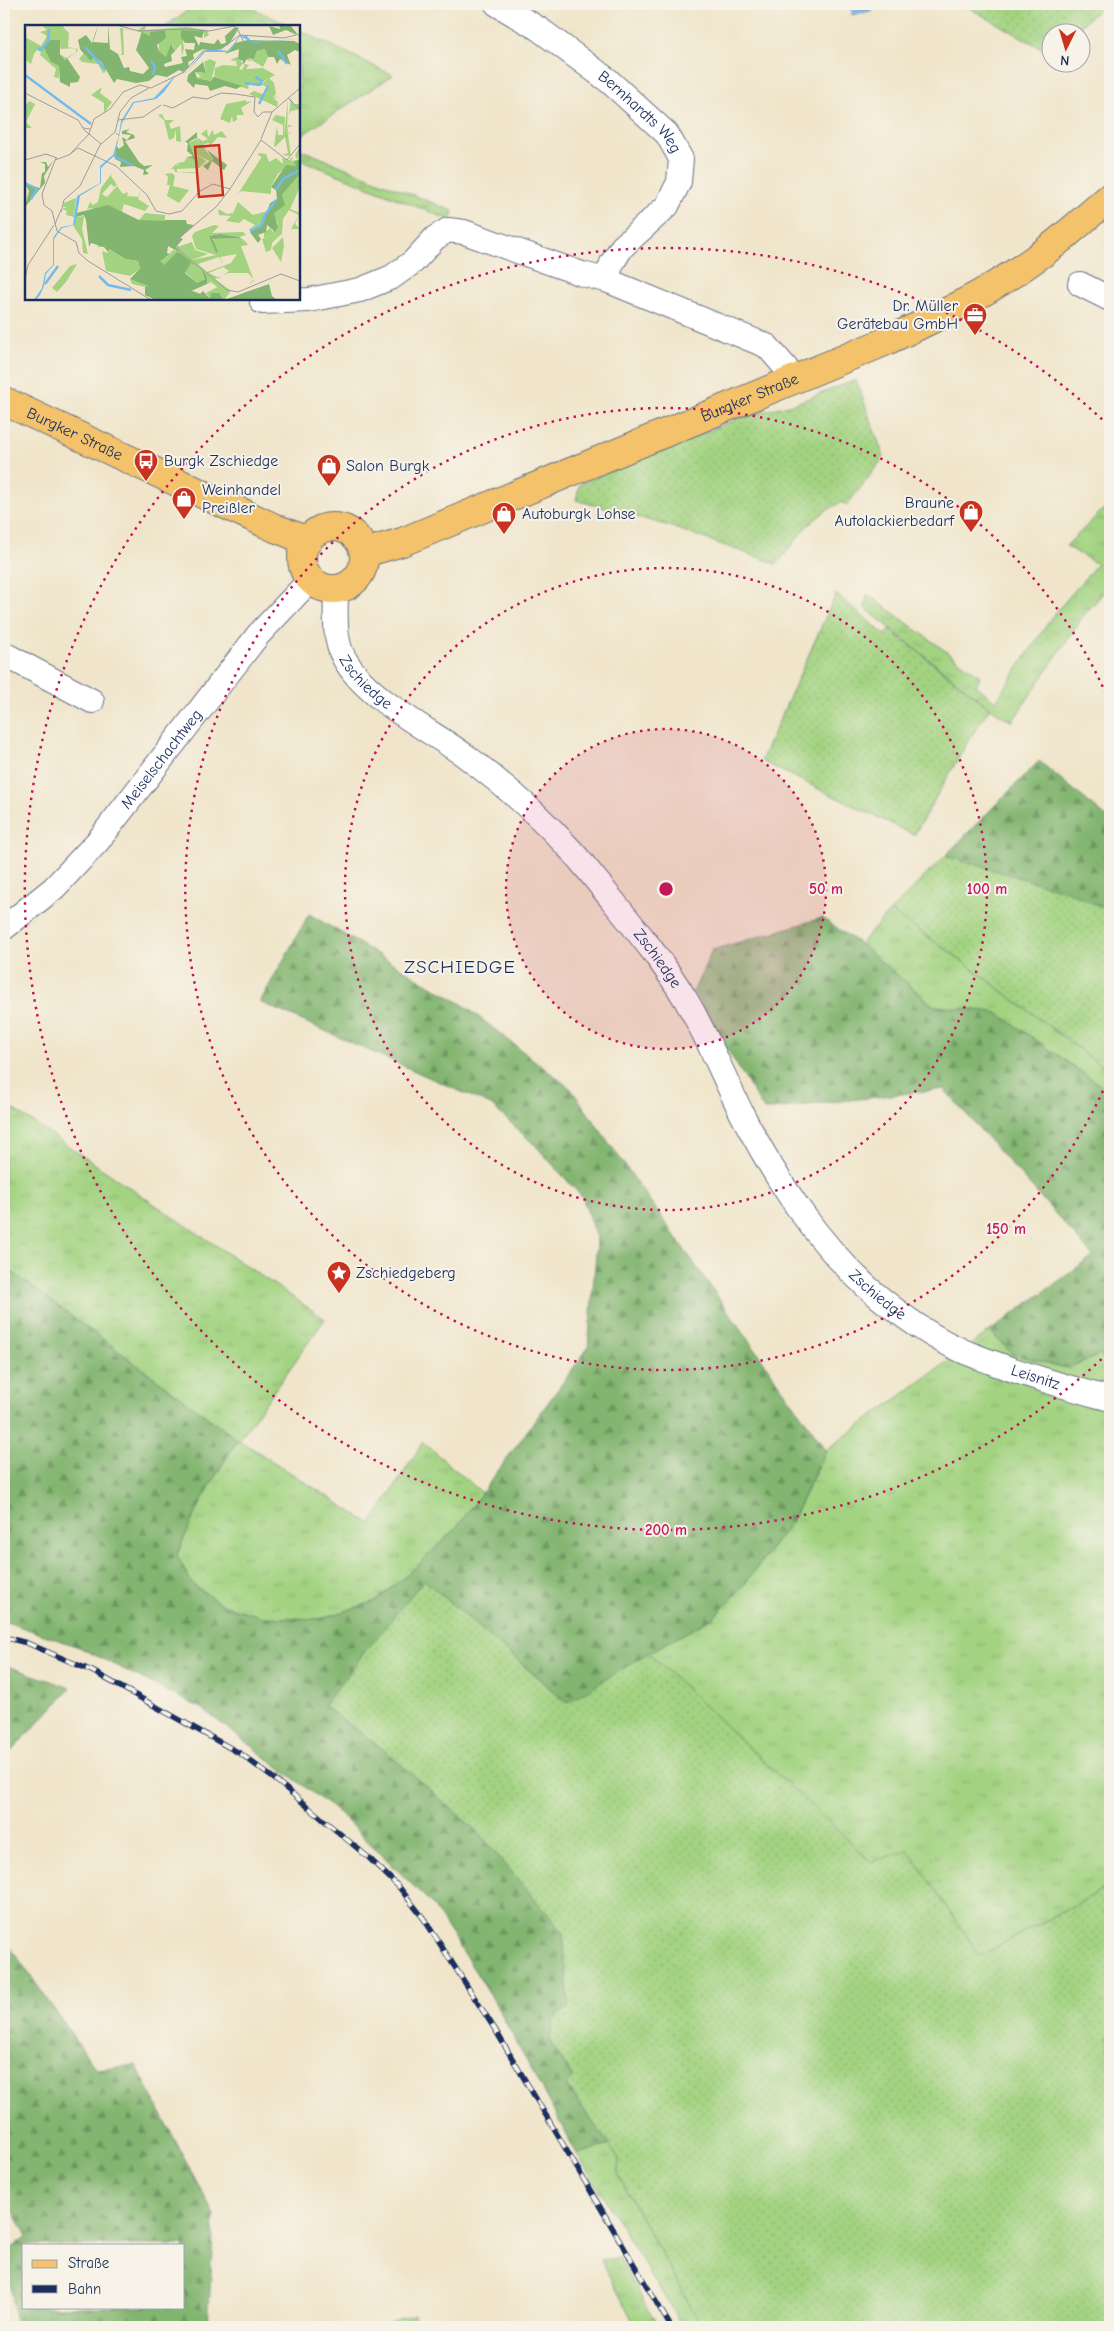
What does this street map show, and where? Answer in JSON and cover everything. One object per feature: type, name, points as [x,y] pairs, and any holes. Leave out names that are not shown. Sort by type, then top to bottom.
[{"type":"main road","name":"Burgker Straße","points":[[364,553],[402,542],[882,343],[970,301],[1042,254],[1110,197]]},
{"type":"main road","name":"Burgker Straße","points":[[4,401],[275,528],[308,541]]},
{"type":"main road","points":[[335,527],[345,529],[354,535],[364,553],[364,562],[358,577],[344,587],[336,588],[322,586],[311,579],[305,570],[302,559],[308,541],[315,533],[335,527]]},
{"type":"street","name":"Bernhardts Weg","points":[[498,4],[539,29],[609,81],[667,134],[681,159],[679,182],[667,206],[622,246],[612,263],[606,280]]},
{"type":"street","points":[[262,302],[309,300],[360,290],[392,277],[414,262],[435,238],[448,230],[464,232],[582,274],[606,280],[767,346],[786,368],[792,380]]},
{"type":"street","points":[[1080,284],[1110,298]]},
{"type":"street","name":"Meiselschachtweg","points":[[4,928],[54,888],[98,841],[258,635],[311,579]]},
{"type":"street","name":"Zschiedge","points":[[336,588],[339,641],[343,657],[372,691],[468,757],[516,795],[568,846],[652,949],[686,1002],[744,1118],[778,1177],[830,1251],[867,1287],[900,1314],[963,1351]]},
{"type":"street","points":[[4,654],[92,701]]},
{"type":"street","name":"Leisnitz","points":[[963,1351],[1057,1384],[1110,1399]]},
{"type":"green space","points":[[197,4],[243,4],[289,25],[167,25]]},
{"type":"green space","points":[[962,4],[1105,4],[1084,22],[1042,22],[1042,49]]},
{"type":"green space","points":[[300,30],[393,75],[300,136]]},
{"type":"green space","points":[[300,149],[453,211],[450,220],[300,159]]},
{"type":"green space","points":[[856,380],[884,457],[847,505],[841,502],[824,512],[807,526],[777,564],[666,525],[576,500],[580,484],[742,417],[796,403]]},
{"type":"green space","points":[[1110,503],[1110,585],[1084,615],[1012,722],[990,708],[865,608],[867,594],[980,676],[976,686],[996,701],[1052,617],[1097,564],[1066,546]]},
{"type":"green space","points":[[836,594],[885,635],[889,629],[990,708],[970,738],[914,835],[761,761]]},
{"type":"green space","points":[[1039,761],[1110,820],[1110,911],[1065,891],[945,856]]},
{"type":"green space","points":[[945,856],[1066,891],[1110,911],[1110,1072],[953,954],[890,911]]},
{"type":"green space","points":[[890,911],[953,954],[1110,1072],[1110,1092],[996,1013],[934,1006],[860,944]]},
{"type":"green space","points":[[309,914],[462,1004],[571,1089],[826,1450],[791,1522],[741,1589],[713,1618],[648,1653],[568,1703],[424,1580],[324,1706],[382,1748],[477,1831],[563,1932],[569,2007],[550,2042],[574,2079],[566,2085],[609,2145],[577,2154],[494,2001],[433,1905],[339,1813],[201,1708],[79,1647],[4,1621],[4,1266],[238,1440],[204,1496],[177,1555],[192,1584],[222,1605],[264,1617],[320,1619],[376,1601],[415,1568],[457,1527],[588,1348],[597,1242],[583,1198],[536,1146],[491,1105],[260,1002]]},
{"type":"green space","points":[[822,918],[860,944],[934,1006],[996,1012],[1110,1092],[1110,1366],[1099,1355],[1067,1368],[1012,1354],[990,1331],[1093,1256],[944,1089],[764,1110],[693,992],[712,950]]},
{"type":"green space","points":[[4,1103],[325,1319],[239,1440],[371,1524],[423,1442],[482,1493],[457,1527],[415,1568],[376,1601],[320,1619],[264,1617],[222,1605],[192,1584],[177,1555],[205,1496],[238,1440],[4,1266]]},
{"type":"green space","points":[[990,1331],[1012,1354],[1067,1368],[1099,1355],[1110,1366],[1110,1886],[980,1956],[908,1851],[871,1862],[648,1653],[713,1618],[741,1589],[791,1522],[826,1450]]},
{"type":"green space","points":[[424,1580],[567,1703],[648,1653],[871,1862],[908,1850],[980,1956],[1110,1886],[1110,2327],[702,2327],[618,2175],[619,2159],[566,2084],[574,2078],[550,2042],[554,2018],[569,2007],[563,1932],[477,1831],[382,1748],[324,1706],[363,1654]]},
{"type":"green space","points":[[4,1665],[71,1688],[4,1759]]},
{"type":"green space","points":[[4,1938],[96,2069],[136,2065],[214,2215],[208,2327],[16,2327],[7,2251],[27,2236],[4,2194]]},
{"type":"green space","points":[[609,2145],[619,2159],[618,2175],[702,2327],[683,2327],[577,2154]]},
{"type":"green space","points":[[619,2258],[658,2327],[636,2327],[601,2260]]},
{"type":"green space","points":[[414,2315],[416,2327],[376,2327]]},
{"type":"water","points":[[852,4],[876,4],[874,10],[852,15]]},
{"type":"railway","points":[[4,1637],[27,1643],[92,1671],[241,1754],[277,1781],[369,1858],[399,1887],[424,1919],[496,2031],[671,2327]]},
{"type":"place","name":"Dr. Müller Gerätebau GmbH","points":[[975,336]]},
{"type":"place","name":"Burgk Zschiedge","points":[[146,482]]},
{"type":"place","name":"Salon Burgk","points":[[329,487]]},
{"type":"place","name":"Weinhandel Preißler","points":[[184,520]]},
{"type":"place","name":"Braune Autolackierbedarf","points":[[971,533]]},
{"type":"place","name":"Autoburgk Lohse","points":[[504,535]]},
{"type":"place","name":"Zschiedgeberg","points":[[339,1294]]},
{"type":"district","name":"ZSCHIEDGE","points":[[460,967]]}]
